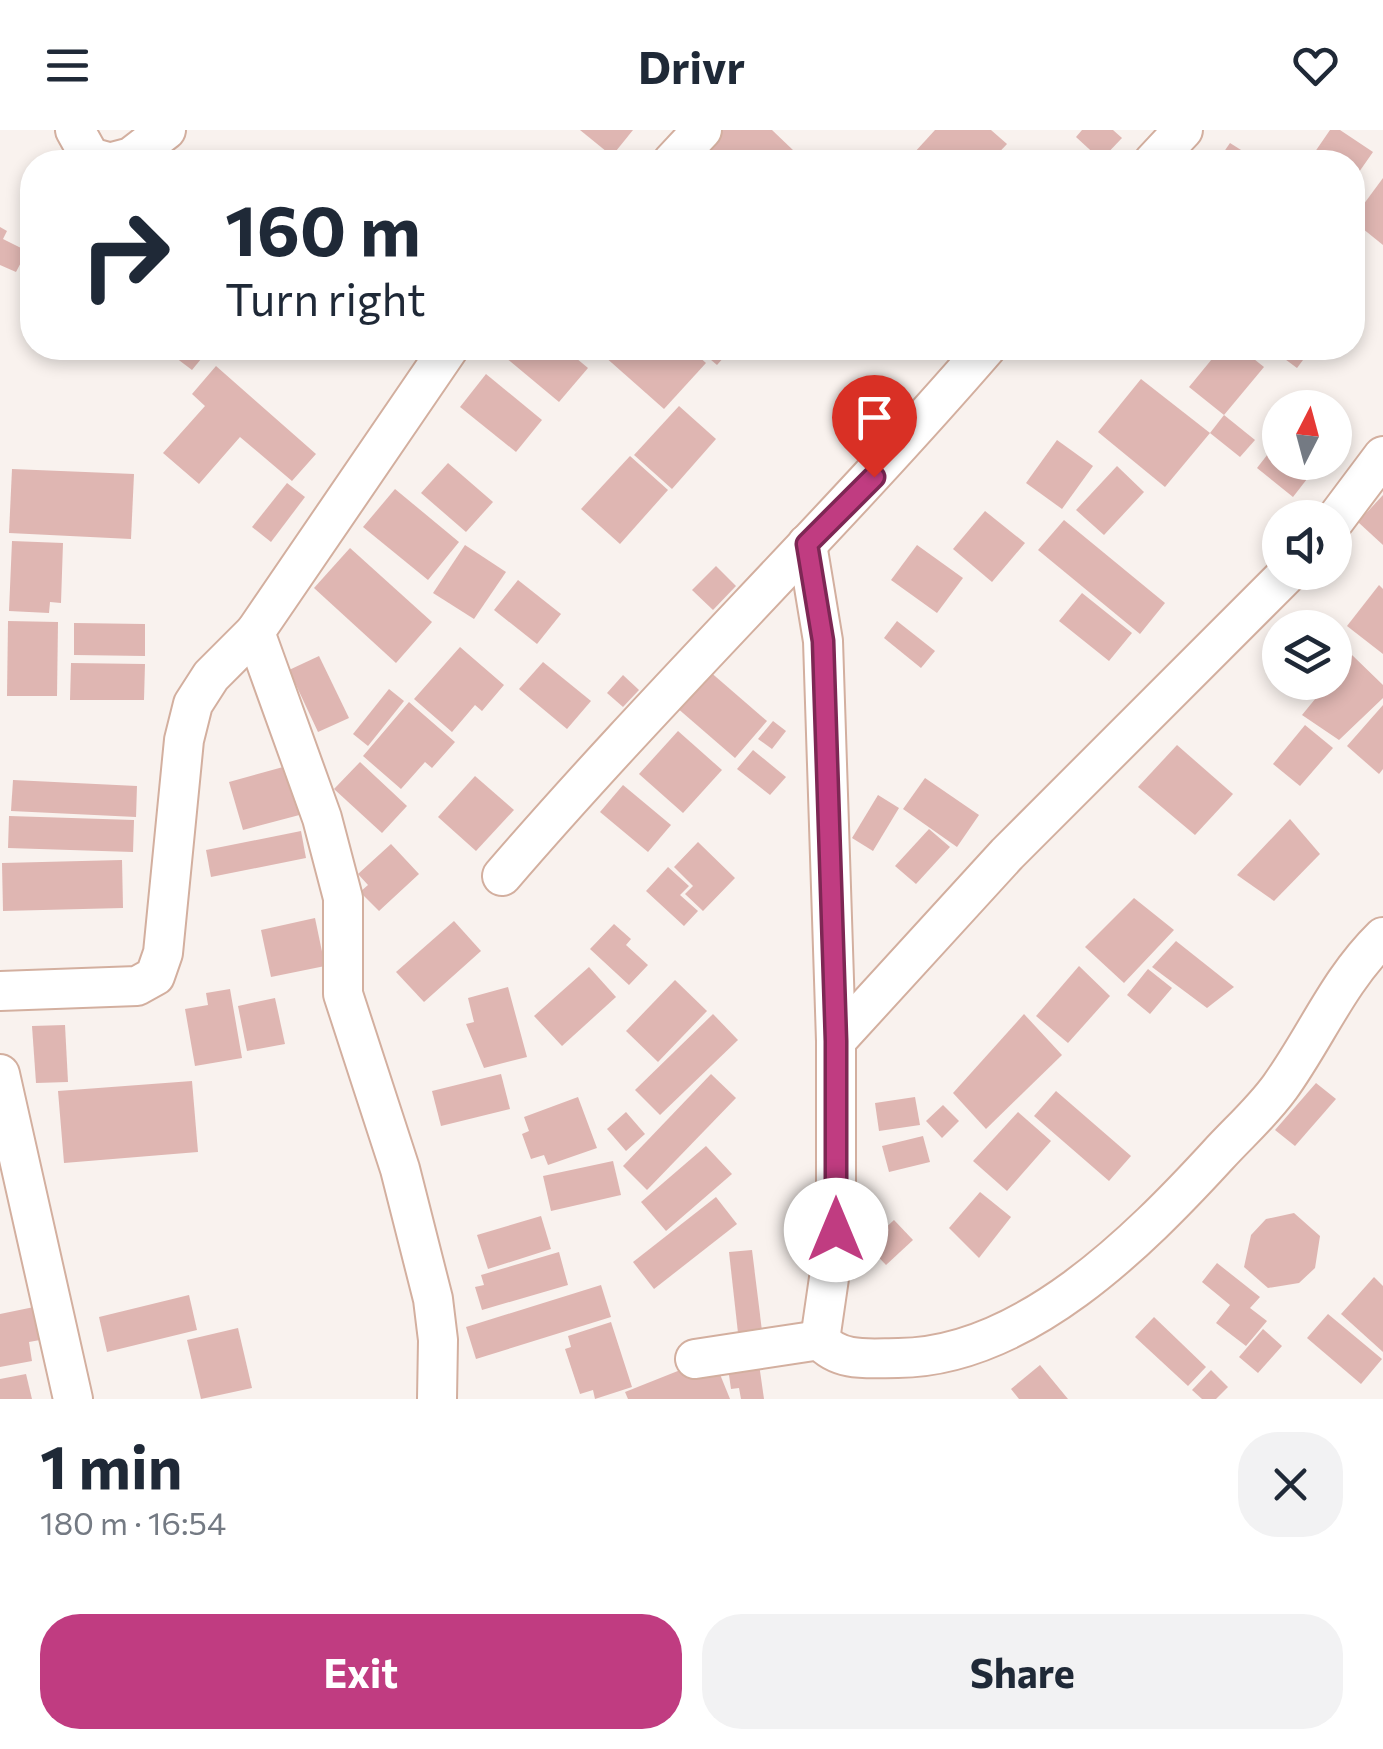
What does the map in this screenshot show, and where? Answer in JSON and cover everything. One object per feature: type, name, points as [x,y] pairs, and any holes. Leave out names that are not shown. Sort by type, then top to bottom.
[{"type":"street","points":[[140,150],[166,130]]},
{"type":"street","points":[[683,150],[702,130]]},
{"type":"street","points":[[1164,150],[1183,130]]},
{"type":"street","points":[[0,991],[137,986],[154,976],[163,952],[184,740],[193,704],[211,676],[255,632],[440,360]]},
{"type":"street","points":[[502,876],[618,741],[874,477],[976,360]]},
{"type":"street","points":[[1350,500],[1383,456]]},
{"type":"street","points":[[807,544],[823,641],[836,1041],[836,1230],[820,1340]]},
{"type":"street","points":[[836,1041],[1007,854],[1149,718],[1272,590]]},
{"type":"street","points":[[255,632],[322,818],[343,898],[343,994],[400,1169],[434,1299],[437,1399]]},
{"type":"street","points":[[820,1340],[830,1350],[850,1358],[935,1357],[1022,1319],[1110,1266],[1279,1089],[1338,990],[1383,937]]},
{"type":"street","points":[[0,1074],[73,1399]]},
{"type":"street","points":[[695,1359],[820,1340]]},
{"type":"building","points":[[580,130],[633,130],[617,150],[605,150]]},
{"type":"building","points":[[718,130],[772,130],[793,150],[709,150],[703,145]]},
{"type":"building","points":[[935,130],[991,130],[1007,144],[1001,150],[917,150]]},
{"type":"building","points":[[1082,130],[1113,130],[1122,138],[1111,150],[1090,150],[1076,137]]},
{"type":"building","points":[[1330,130],[1340,130],[1373,152],[1365,163],[1365,150],[1316,150]]},
{"type":"building","points":[[1383,178],[1383,245],[1365,230],[1365,202]]},
{"type":"building","points":[[0,227],[7,231],[3,239],[20,248],[20,264],[16,272],[0,265]]},
{"type":"building","points":[[179,360],[200,360],[192,370]]},
{"type":"building","points":[[509,360],[578,360],[588,368],[559,402]]},
{"type":"building","points":[[609,360],[706,363],[664,409]]},
{"type":"building","points":[[1211,360],[1255,360],[1264,367],[1224,415],[1189,387]]},
{"type":"building","points":[[1286,360],[1303,360],[1297,368]]},
{"type":"building","points":[[216,366],[316,454],[292,481],[240,437],[199,484],[163,453],[205,406],[192,394]]},
{"type":"building","points":[[486,374],[542,420],[516,452],[460,407]]},
{"type":"building","points":[[1141,379],[1210,433],[1165,487],[1098,432]]},
{"type":"building","points":[[679,406],[716,439],[672,489],[634,455]]},
{"type":"building","points":[[1224,415],[1255,440],[1240,457],[1210,433]]},
{"type":"building","points":[[1057,440],[1093,466],[1062,509],[1026,483]]},
{"type":"building","points":[[630,456],[668,490],[620,544],[581,509]]},
{"type":"building","points":[[448,463],[493,502],[466,532],[421,493]]},
{"type":"building","points":[[1117,466],[1144,492],[1104,535],[1076,510]]},
{"type":"building","points":[[12,469],[134,474],[131,539],[9,533]]},
{"type":"building","points":[[1272,480],[1306,480],[1293,497]]},
{"type":"building","points":[[287,483],[305,497],[271,542],[252,527]]},
{"type":"building","points":[[395,489],[459,542],[428,580],[363,527]]},
{"type":"building","points":[[1383,495],[1383,545],[1358,522]]},
{"type":"building","points":[[985,511],[1025,543],[992,582],[953,549]]},
{"type":"building","points":[[1064,520],[1165,603],[1140,634],[1038,550]]},
{"type":"building","points":[[12,541],[63,543],[61,603],[50,602],[49,613],[9,611]]},
{"type":"building","points":[[465,545],[506,572],[474,619],[433,593]]},
{"type":"building","points":[[917,545],[963,578],[937,613],[891,580]]},
{"type":"building","points":[[350,548],[432,622],[396,663],[314,588]]},
{"type":"building","points":[[716,566],[736,586],[713,610],[692,590]]},
{"type":"building","points":[[518,580],[561,614],[537,644],[494,610]]},
{"type":"building","points":[[1379,585],[1383,589],[1383,654],[1352,630],[1352,620]]},
{"type":"building","points":[[1082,593],[1132,633],[1109,661],[1059,621]]},
{"type":"building","points":[[8,621],[58,622],[57,696],[7,696]]},
{"type":"building","points":[[897,621],[935,651],[921,668],[884,638]]},
{"type":"building","points":[[74,623],[145,624],[145,656],[74,655]]},
{"type":"building","points":[[460,647],[504,685],[482,711],[475,705],[452,732],[414,699]]},
{"type":"building","points":[[1352,655],[1383,685],[1383,698],[1339,740],[1302,715],[1314,700],[1352,700]]},
{"type":"building","points":[[319,656],[349,718],[318,732],[289,670]]},
{"type":"building","points":[[543,662],[591,701],[567,729],[519,689]]},
{"type":"building","points":[[71,663],[145,664],[144,700],[70,700]]},
{"type":"building","points":[[708,670],[767,721],[735,758],[676,707]]},
{"type":"building","points":[[623,675],[639,690],[623,707],[607,693]]},
{"type":"building","points":[[389,689],[404,701],[368,746],[353,734]]},
{"type":"building","points":[[409,702],[455,742],[432,768],[425,762],[401,789],[363,756]]},
{"type":"building","points":[[1383,705],[1383,769],[1379,774],[1347,746]]},
{"type":"building","points":[[773,721],[786,731],[772,749],[758,739]]},
{"type":"building","points":[[1305,725],[1333,748],[1300,786],[1273,764]]},
{"type":"building","points":[[678,731],[722,770],[683,813],[639,774]]},
{"type":"building","points":[[1177,745],[1233,794],[1195,835],[1138,787]]},
{"type":"building","points":[[753,750],[786,777],[770,795],[737,769]]},
{"type":"building","points":[[360,762],[407,806],[382,833],[334,789]]},
{"type":"building","points":[[294,764],[307,813],[243,830],[229,782]]},
{"type":"building","points":[[475,776],[514,810],[476,851],[438,817]]},
{"type":"building","points":[[925,778],[979,815],[957,847],[903,809]]},
{"type":"building","points":[[13,780],[137,786],[136,817],[11,811]]},
{"type":"building","points":[[623,785],[671,825],[648,852],[600,812]]},
{"type":"building","points":[[878,795],[899,808],[873,851],[852,838]]},
{"type":"building","points":[[9,816],[134,820],[133,852],[8,848]]},
{"type":"building","points":[[1290,819],[1320,854],[1274,901],[1237,875]]},
{"type":"building","points":[[929,829],[950,847],[916,884],[895,866]]},
{"type":"building","points":[[301,831],[306,858],[211,877],[206,850]]},
{"type":"building","points":[[698,842],[735,878],[703,911],[685,894],[693,886],[674,867]]},
{"type":"building","points":[[391,844],[419,874],[379,911],[360,892],[368,885],[358,874]]},
{"type":"building","points":[[122,860],[123,908],[3,911],[2,863]]},
{"type":"building","points":[[668,867],[689,886],[680,895],[698,911],[684,926],[646,891]]},
{"type":"building","points":[[1134,898],[1174,930],[1124,983],[1085,947]]},
{"type":"building","points":[[315,918],[325,966],[271,977],[261,930]]},
{"type":"building","points":[[454,921],[481,951],[424,1002],[396,972]]},
{"type":"building","points":[[614,924],[631,939],[626,945],[648,965],[629,985],[590,949]]},
{"type":"building","points":[[1176,941],[1234,987],[1207,1008],[1152,967]]},
{"type":"building","points":[[1079,966],[1110,996],[1068,1043],[1036,1016]]},
{"type":"building","points":[[589,967],[616,997],[562,1046],[534,1016]]},
{"type":"building","points":[[1148,969],[1172,988],[1150,1014],[1127,995]]},
{"type":"building","points":[[675,980],[707,1011],[658,1062],[626,1031]]},
{"type":"building","points":[[508,987],[527,1057],[484,1068],[466,1024],[474,1022],[468,998]]},
{"type":"building","points":[[230,989],[242,1058],[195,1066],[185,1009],[208,1005],[206,993]]},
{"type":"building","points":[[275,998],[285,1044],[247,1051],[238,1006]]},
{"type":"building","points":[[713,1014],[738,1040],[660,1115],[635,1090]]},
{"type":"building","points":[[1024,1014],[1062,1055],[986,1129],[953,1093]]},
{"type":"building","points":[[65,1025],[68,1082],[36,1083],[32,1026]]},
{"type":"building","points":[[501,1074],[510,1109],[441,1126],[432,1091]]},
{"type":"building","points":[[711,1074],[736,1098],[647,1190],[623,1166]]},
{"type":"building","points":[[192,1081],[198,1152],[64,1163],[58,1091]]},
{"type":"building","points":[[1316,1083],[1336,1099],[1295,1146],[1275,1130]]},
{"type":"building","points":[[1056,1091],[1131,1156],[1109,1181],[1034,1116]]},
{"type":"building","points":[[578,1097],[597,1148],[548,1165],[544,1155],[531,1159],[522,1134],[529,1131],[524,1117]]},
{"type":"building","points":[[915,1097],[920,1125],[879,1131],[875,1103]]},
{"type":"building","points":[[943,1105],[959,1121],[942,1138],[926,1121]]},
{"type":"building","points":[[626,1112],[645,1134],[626,1151],[607,1129]]},
{"type":"building","points":[[1018,1112],[1051,1141],[1007,1191],[973,1161]]},
{"type":"building","points":[[923,1136],[930,1162],[889,1172],[882,1146]]},
{"type":"building","points":[[706,1146],[732,1174],[666,1231],[641,1202]]},
{"type":"building","points":[[613,1161],[621,1195],[551,1211],[543,1176]]},
{"type":"building","points":[[980,1192],[1011,1217],[979,1258],[949,1228]]},
{"type":"building","points":[[716,1197],[737,1224],[654,1289],[633,1262]]},
{"type":"building","points":[[1294,1213],[1320,1236],[1315,1268],[1299,1283],[1268,1288],[1244,1267],[1251,1235],[1266,1219]]},
{"type":"building","points":[[541,1216],[551,1249],[488,1269],[477,1235]]},
{"type":"building","points":[[894,1220],[913,1240],[886,1265],[867,1245]]},
{"type":"building","points":[[752,1250],[763,1339],[739,1342],[729,1252]]},
{"type":"building","points":[[559,1252],[568,1285],[482,1310],[475,1287],[484,1285],[481,1275]]},
{"type":"building","points":[[1217,1263],[1260,1297],[1250,1308],[1267,1321],[1246,1346],[1216,1323],[1230,1305],[1202,1282]]},
{"type":"building","points":[[1374,1277],[1383,1286],[1383,1352],[1341,1314]]},
{"type":"building","points":[[601,1285],[611,1317],[476,1359],[466,1327]]},
{"type":"building","points":[[189,1295],[197,1330],[107,1352],[99,1317]]},
{"type":"building","points":[[34,1307],[40,1340],[29,1342],[32,1361],[0,1367],[0,1314]]},
{"type":"building","points":[[1328,1314],[1382,1359],[1361,1384],[1307,1338]]},
{"type":"building","points":[[1154,1317],[1206,1367],[1188,1386],[1135,1337]]},
{"type":"building","points":[[611,1322],[632,1387],[595,1399],[593,1390],[580,1394],[565,1349],[571,1347],[568,1336]]},
{"type":"building","points":[[238,1328],[252,1388],[201,1399],[187,1340]]},
{"type":"building","points":[[1263,1329],[1282,1346],[1258,1373],[1239,1357]]},
{"type":"building","points":[[713,1357],[730,1399],[628,1399],[625,1392]]},
{"type":"building","points":[[758,1357],[764,1399],[741,1399],[739,1388],[731,1389],[727,1361]]},
{"type":"building","points":[[1040,1365],[1068,1399],[1019,1399],[1011,1389]]},
{"type":"building","points":[[1211,1370],[1228,1387],[1216,1399],[1202,1399],[1192,1390]]},
{"type":"building","points":[[26,1374],[32,1399],[0,1399],[0,1379]]},
{"type":"route","points":[[836,1230],[836,1041],[823,641],[807,544],[874,477]]}]
